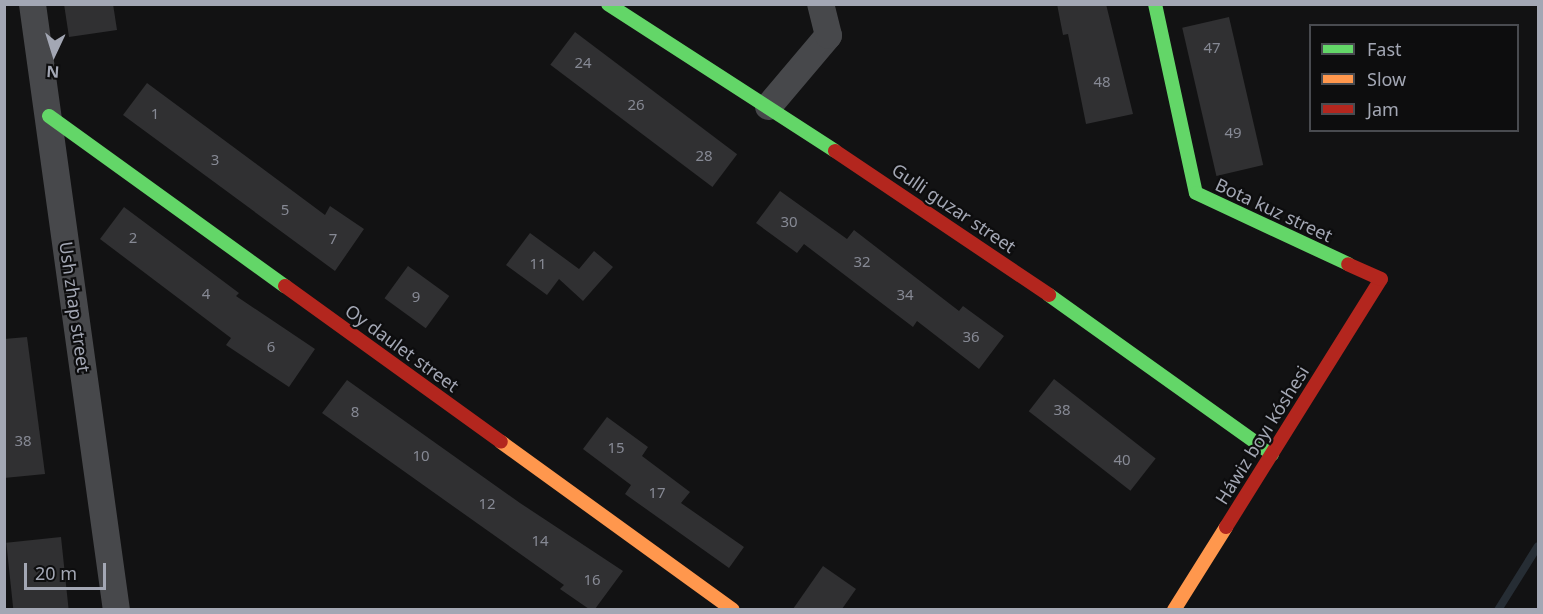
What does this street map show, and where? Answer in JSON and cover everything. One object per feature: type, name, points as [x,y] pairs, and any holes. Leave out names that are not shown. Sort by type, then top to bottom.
[{"type":"street","name":"Ush zhap street","points":[[32,4],[116,609]]},
{"type":"street","name":"Gulli guzar street","points":[[608,4],[950,225],[1272,454]]},
{"type":"street","points":[[768,106],[828,35],[820,4]]},
{"type":"street","name":"Bota kuz street","points":[[1155,4],[1196,193],[1381,279]]},
{"type":"street","name":"Oy daulet street","points":[[49,116],[733,609]]},
{"type":"street","name":"Háwiz boyı kóshesi","points":[[1174,609],[1381,279]]},
{"type":"building","points":[[64,4],[113,4],[117,30],[69,37]]},
{"type":"building","points":[[1057,4],[1106,4],[1133,114],[1086,124],[1068,34],[1063,35]]},
{"type":"building","points":[[1229,17],[1263,165],[1216,176],[1182,28]]},
{"type":"building","points":[[575,32],[737,154],[712,187],[550,65]]},
{"type":"building","points":[[147,83],[325,215],[330,206],[364,229],[335,271],[123,115]]},
{"type":"building","points":[[780,191],[847,239],[854,230],[959,311],[963,306],[1004,336],[979,369],[917,321],[913,327],[804,244],[797,253],[756,223]]},
{"type":"building","points":[[124,207],[239,293],[236,296],[315,349],[289,387],[226,345],[231,338],[100,239]]},
{"type":"building","points":[[530,233],[579,269],[594,251],[613,267],[583,301],[559,279],[547,295],[506,265]]},
{"type":"building","points":[[408,266],[449,296],[426,328],[384,298]]},
{"type":"building","points":[[27,337],[45,474],[4,478],[4,339]]},
{"type":"building","points":[[1054,379],[1156,458],[1130,491],[1029,411]]},
{"type":"building","points":[[347,380],[520,503],[623,571],[595,609],[589,609],[560,589],[564,585],[322,413]]},
{"type":"building","points":[[607,417],[648,447],[642,456],[690,492],[681,503],[744,547],[729,568],[625,494],[631,485],[583,449]]},
{"type":"building","points":[[61,537],[69,609],[13,610],[6,543]]},
{"type":"building","points":[[823,566],[856,589],[842,609],[793,609]]},
{"type":"waterway","points":[[1498,610],[1538,546]]},
{"type":"traffic: fast","points":[[608,4],[835,151]]},
{"type":"traffic: fast","points":[[1155,4],[1196,193],[1348,264]]},
{"type":"traffic: fast","points":[[49,116],[285,286]]},
{"type":"traffic: fast","points":[[1049,295],[1272,454]]},
{"type":"traffic: slow","points":[[501,442],[733,610]]},
{"type":"traffic: slow","points":[[1174,610],[1226,527]]},
{"type":"traffic: jam","points":[[835,151],[1049,295]]},
{"type":"traffic: jam","points":[[1226,527],[1381,279],[1348,264]]},
{"type":"traffic: jam","points":[[285,286],[501,442]]}]
